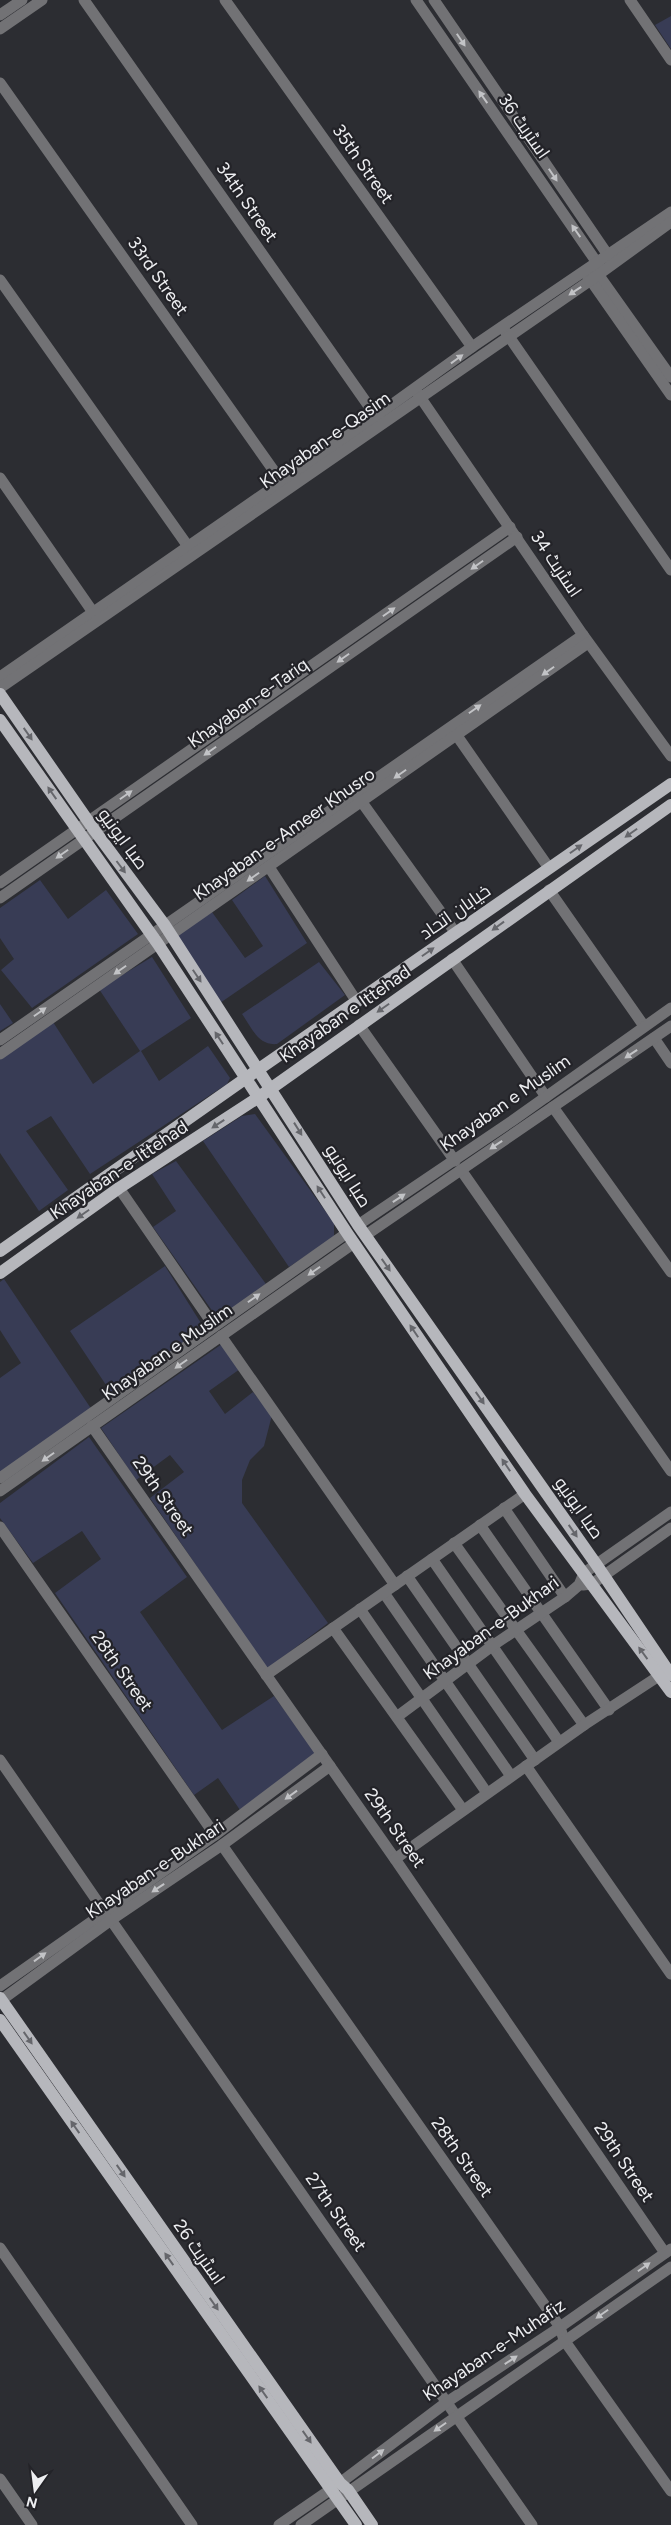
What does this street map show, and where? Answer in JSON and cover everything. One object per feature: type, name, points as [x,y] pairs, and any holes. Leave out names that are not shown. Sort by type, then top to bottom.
[{"type":"main road","name":"صبا ایونیو","points":[[0,694],[167,930],[258,1069],[272,1087],[362,1230],[600,1570],[666,1674],[671,1692]]},
{"type":"main road","name":"صبا ایونیو","points":[[0,720],[154,939],[351,1238],[585,1581],[666,1674]]},
{"type":"main road","name":"خیابان اتحاد","points":[[258,1069],[671,784]]},
{"type":"main road","points":[[452,959],[671,805]]},
{"type":"main road","name":"Khayaban e Ittehad","points":[[258,1097],[452,959]]},
{"type":"main road","name":"Khayaban e Ittehad","points":[[246,1078],[258,1069]]},
{"type":"main road","name":"Khayaban-e-Ittehad","points":[[0,1251],[246,1078]]},
{"type":"main road","name":"Khayaban-e-Ittehad","points":[[0,1273],[119,1188],[258,1097]]},
{"type":"main road","name":"اسٹریٹ 26","points":[[0,2000],[339,2490],[356,2525]]},
{"type":"main road","name":"اسٹریٹ 26","points":[[0,2020],[339,2490],[372,2525]]},
{"type":"street","points":[[0,15],[21,5],[42,0]]},
{"type":"street","name":"34th Street","points":[[84,0],[379,420]]},
{"type":"street","name":"35th Street","points":[[225,0],[472,347]]},
{"type":"street","name":"اسٹریٹ 36","points":[[416,0],[595,271],[671,395]]},
{"type":"street","name":"اسٹریٹ 36","points":[[434,0],[611,259]]},
{"type":"street","points":[[630,0],[671,60]]},
{"type":"street","points":[[0,28],[21,5]]},
{"type":"street","name":"33rd Street","points":[[0,83],[284,485]]},
{"type":"street","name":"Khayaban-e-Qasim","points":[[0,688],[96,616],[505,331],[595,271],[671,212]]},
{"type":"street","name":"Khayaban-e-Qasim","points":[[611,259],[669,227]]},
{"type":"street","name":"اسٹریٹ 36","points":[[595,271],[671,377]]},
{"type":"street","points":[[0,280],[191,550]]},
{"type":"street","points":[[505,331],[671,570]]},
{"type":"street","name":"Khayaban-e-Qasim","points":[[418,393],[472,347],[505,331]]},
{"type":"street","name":"اسٹریٹ 34","points":[[418,393],[586,639],[671,756]]},
{"type":"street","points":[[0,478],[96,616]]},
{"type":"street","name":"Khayaban-e-Tariq","points":[[92,826],[510,527]]},
{"type":"street","name":"Khayaban-e-Tariq","points":[[0,883],[92,826],[517,537]]},
{"type":"street","name":"Khayaban-e-Qasim","points":[[0,677],[96,616]]},
{"type":"street","name":"Khayaban-e-Ameer Khusro","points":[[0,1040],[154,939],[586,639]]},
{"type":"street","points":[[453,731],[550,868]]},
{"type":"street","name":"Khayaban-e-Ameer Khusro","points":[[167,930],[269,867],[361,801],[413,758]]},
{"type":"street","points":[[361,801],[455,932]]},
{"type":"street","name":"Khayaban-e-Tariq","points":[[0,898],[81,833]]},
{"type":"street","points":[[269,867],[357,1002]]},
{"type":"street","points":[[549,890],[644,1026]]},
{"type":"street","name":"Khayaban-e-Ameer Khusro","points":[[0,1054],[154,939]]},
{"type":"street","points":[[452,959],[549,1102],[671,1272]]},
{"type":"street","name":"Khayaban e Muslim","points":[[362,1230],[549,1102],[596,1061],[671,1008]]},
{"type":"street","points":[[359,1025],[671,1471]]},
{"type":"street","name":"Khayaban e Muslim","points":[[549,1102],[603,1073],[671,1026]]},
{"type":"street","points":[[654,1038],[671,1063]]},
{"type":"street","points":[[596,1061],[603,1073]]},
{"type":"street","points":[[119,1188],[214,1326]]},
{"type":"street","name":"Khayaban e Muslim","points":[[0,1478],[24,1468],[92,1426],[214,1326],[351,1238]]},
{"type":"street","name":"Khayaban e Muslim","points":[[0,1490],[24,1468],[146,1382],[221,1336],[351,1238]]},
{"type":"street","points":[[221,1336],[395,1585]]},
{"type":"street","name":"29th Street","points":[[92,1426],[668,2251]]},
{"type":"street","points":[[266,1675],[525,1494]]},
{"type":"street","points":[[504,1508],[565,1597]]},
{"type":"street","name":"Khayaban-e-Bukhari","points":[[398,1716],[492,1646],[565,1597],[671,1512]]},
{"type":"street","points":[[480,1525],[609,1710]]},
{"type":"street","name":"28th Street","points":[[0,1527],[215,1835]]},
{"type":"street","points":[[600,1570],[671,1528]]},
{"type":"street","points":[[454,1543],[584,1725]]},
{"type":"street","points":[[432,1559],[559,1742]]},
{"type":"street","points":[[407,1576],[671,1974]]},
{"type":"street","points":[[384,1593],[511,1776]]},
{"type":"street","points":[[360,1609],[487,1793]]},
{"type":"street","points":[[333,1628],[398,1716],[463,1810]]},
{"type":"street","points":[[395,1859],[559,1742],[666,1674]]},
{"type":"street","name":"Khayaban-e-Bukhari","points":[[0,2000],[108,1915],[322,1754]]},
{"type":"street","name":"27th Street","points":[[0,1760],[532,2525]]},
{"type":"street","name":"Khayaban-e-Bukhari","points":[[0,1986],[108,1915],[222,1845],[330,1766]]},
{"type":"street","name":"28th Street","points":[[222,1845],[560,2328],[564,2340],[671,2491]]},
{"type":"street","points":[[0,2248],[192,2525]]},
{"type":"street","name":"Khayaban-e-Muhafiz","points":[[339,2490],[447,2402],[560,2328],[668,2251]]},
{"type":"street","name":"Khayaban-e-Muhafiz","points":[[339,2490],[456,2416],[671,2266]]},
{"type":"street","points":[[0,2479],[32,2525]]},
{"type":"street","points":[[278,2525],[339,2490]]},
{"type":"street","points":[[301,2525],[339,2490]]},
{"type":"shaded area","points":[[671,16],[671,49],[655,25]]},
{"type":"shaded area","points":[[265,876],[307,943],[220,1003],[176,936],[212,912],[245,958],[263,946],[232,900]]},
{"type":"shaded area","points":[[40,880],[68,919],[106,890],[138,934],[32,1008],[1,970],[14,959],[0,938],[0,908]]},
{"type":"shaded area","points":[[152,957],[191,1018],[141,1051],[159,1081],[208,1046],[230,1078],[227,1084],[90,1174],[51,1116],[26,1131],[68,1190],[39,1211],[0,1153],[0,1059],[53,1022],[93,1084],[140,1051],[99,989]]},
{"type":"shaded area","points":[[319,962],[345,995],[277,1044],[270,1044],[260,1039],[242,1014]]},
{"type":"shaded area","points":[[0,1004],[13,1023],[0,1031]]},
{"type":"shaded area","points":[[255,1114],[334,1223],[334,1237],[289,1267],[203,1141],[242,1116]]},
{"type":"shaded area","points":[[176,1161],[266,1284],[218,1319],[153,1227],[176,1211],[152,1174]]},
{"type":"shaded area","points":[[165,1266],[204,1328],[112,1394],[70,1331]]},
{"type":"shaded area","points":[[4,1279],[92,1410],[0,1472],[0,1378],[21,1363],[0,1330],[0,1282]]},
{"type":"shaded area","points":[[222,1344],[240,1369],[209,1391],[225,1414],[253,1392],[272,1415],[264,1446],[250,1460],[242,1480],[242,1503],[328,1623],[267,1669],[150,1498],[184,1472],[170,1455],[136,1480],[101,1428]]},
{"type":"shaded area","points":[[89,1437],[187,1577],[140,1612],[222,1730],[274,1696],[316,1753],[240,1810],[218,1778],[194,1795],[55,1593],[101,1559],[82,1531],[33,1563],[0,1518],[0,1503]]}]
